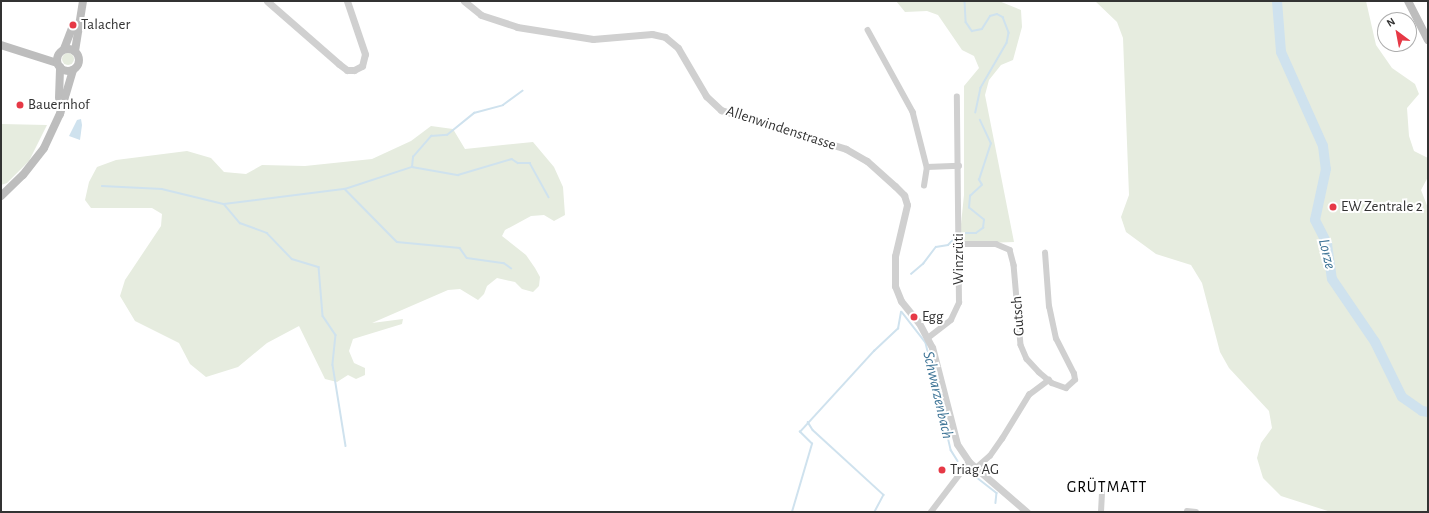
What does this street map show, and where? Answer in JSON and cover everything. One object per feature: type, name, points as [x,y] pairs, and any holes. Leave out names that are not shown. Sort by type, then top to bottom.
[{"type":"main road","points":[[32,165],[57,109],[61,86],[58,65],[62,51],[69,39],[78,1]]},
{"type":"main road","points":[[1,196],[32,165],[56,125],[73,70],[78,62],[75,51],[83,1]]},
{"type":"main road","points":[[1408,1],[1428,40]]},
{"type":"main road","points":[[1,45],[27,52],[58,65],[66,71],[73,70]]},
{"type":"main road","points":[[27,52],[75,51]]},
{"type":"street","points":[[267,1],[339,64],[347,70],[354,70],[362,66],[365,54],[347,1]]},
{"type":"street","name":"Allenwindenstrasse","points":[[464,1],[481,15],[517,27],[593,39],[652,34],[666,37],[678,48],[706,96],[721,110],[846,148],[874,167],[905,198],[905,217],[895,256],[895,286],[901,301],[928,338],[936,361],[952,430],[959,449],[969,462],[1027,512]]},
{"type":"street","points":[[868,30],[913,112],[927,167],[924,186]]},
{"type":"street","name":"Winzrüti","points":[[928,338],[946,325],[956,313],[959,303],[959,166],[957,97]]},
{"type":"street","points":[[927,167],[959,166]]},
{"type":"street","name":"Gutsch","points":[[959,244],[996,244],[1010,250],[1014,265],[1021,345],[1027,359],[1049,380],[1066,388],[1075,380],[1056,340],[1049,307],[1045,253]]},
{"type":"street","points":[[976,468],[990,456],[1029,395],[1049,380]]},
{"type":"street","points":[[931,512],[969,462]]},
{"type":"street","points":[[1101,512],[1102,493]]},
{"type":"street","points":[[1186,511],[1196,512]]},
{"type":"shaded area","points":[[896,1],[999,1],[1021,10],[1022,27],[1013,60],[1001,65],[989,80],[985,95],[1014,242],[959,244],[964,195],[964,86],[979,68],[974,56],[962,50],[938,15],[927,11],[905,12]]},
{"type":"shaded area","points":[[1095,1],[1366,1],[1377,52],[1381,52],[1392,68],[1415,84],[1419,94],[1407,108],[1409,136],[1414,151],[1428,158],[1428,177],[1421,190],[1428,208],[1428,512],[1331,512],[1281,496],[1263,478],[1257,458],[1261,443],[1272,428],[1269,411],[1229,368],[1220,352],[1202,283],[1191,265],[1156,254],[1126,232],[1121,217],[1129,195],[1123,38],[1117,22]]},
{"type":"shaded area","points":[[66,53],[70,53],[74,59],[70,65],[66,65],[62,61],[62,57]]},
{"type":"shaded area","points":[[1,124],[47,125],[29,161],[7,183],[1,185]]},
{"type":"shaded area","points":[[431,126],[453,129],[465,149],[533,142],[554,167],[563,187],[565,215],[554,221],[544,215],[531,216],[505,230],[502,236],[526,255],[540,277],[539,286],[533,292],[522,289],[515,282],[497,278],[487,286],[484,294],[478,300],[460,289],[448,290],[372,323],[403,319],[402,324],[353,339],[349,351],[354,363],[365,368],[365,375],[356,379],[348,375],[337,382],[325,379],[299,326],[267,343],[238,367],[206,377],[190,364],[179,343],[135,321],[120,296],[125,280],[161,226],[162,214],[152,208],[91,208],[85,200],[89,182],[97,167],[116,160],[187,151],[211,158],[224,172],[246,174],[262,165],[305,166],[372,159],[411,141]]},
{"type":"water","points":[[81,119],[82,125],[80,140],[69,136],[77,120]]},
{"type":"waterway","name":"Schwarzenbach","points":[[947,1],[955,1]]},
{"type":"waterway","name":"Schwarzenbach","points":[[965,1],[966,22],[972,31],[982,29],[990,16],[997,14],[1003,17],[1009,33],[1007,43],[981,88],[976,112]]},
{"type":"waterway","name":"Lorze","points":[[1277,1],[1281,52],[1323,146],[1326,169],[1315,220],[1327,244],[1332,279],[1375,342],[1402,397],[1422,411],[1428,412]]},
{"type":"waterway","points":[[412,167],[413,157],[431,136],[447,135],[474,113],[503,105],[522,91]]},
{"type":"waterway","name":"Schwarzenbach","points":[[966,233],[976,233],[983,228],[984,220],[969,208],[970,196],[982,185],[979,180],[991,144],[980,120]]},
{"type":"waterway","points":[[345,189],[412,167],[458,175],[512,159],[518,163],[530,163],[549,197]]},
{"type":"waterway","points":[[102,186],[162,189],[224,204],[345,189],[397,242],[460,248],[467,258],[504,263],[511,268]]},
{"type":"waterway","points":[[224,204],[240,223],[267,233],[292,259],[319,267],[323,316],[336,335],[333,365],[346,446]]},
{"type":"waterway","name":"Schwarzenbach","points":[[911,274],[923,264],[936,247],[948,245],[953,240]]},
{"type":"waterway","points":[[792,512],[812,444],[800,432],[874,351],[898,329],[901,312]]},
{"type":"waterway","name":"Schwarzenbach","points":[[902,312],[926,343],[951,450],[958,461]]},
{"type":"waterway","points":[[808,422],[813,430],[884,495],[875,512]]},
{"type":"waterway","name":"Schwarzenbach","points":[[970,472],[997,493],[996,503]]},
{"type":"place","name":"Talacher","points":[[73,25]]},
{"type":"place","name":"Bauernhof","points":[[20,105]]},
{"type":"place","name":"EW Zentrale 2","points":[[1333,207]]},
{"type":"place","name":"Egg","points":[[914,317]]},
{"type":"place","name":"Triag AG","points":[[942,470]]},
{"type":"district","name":"GRÜTMATT","points":[[1107,487]]}]
